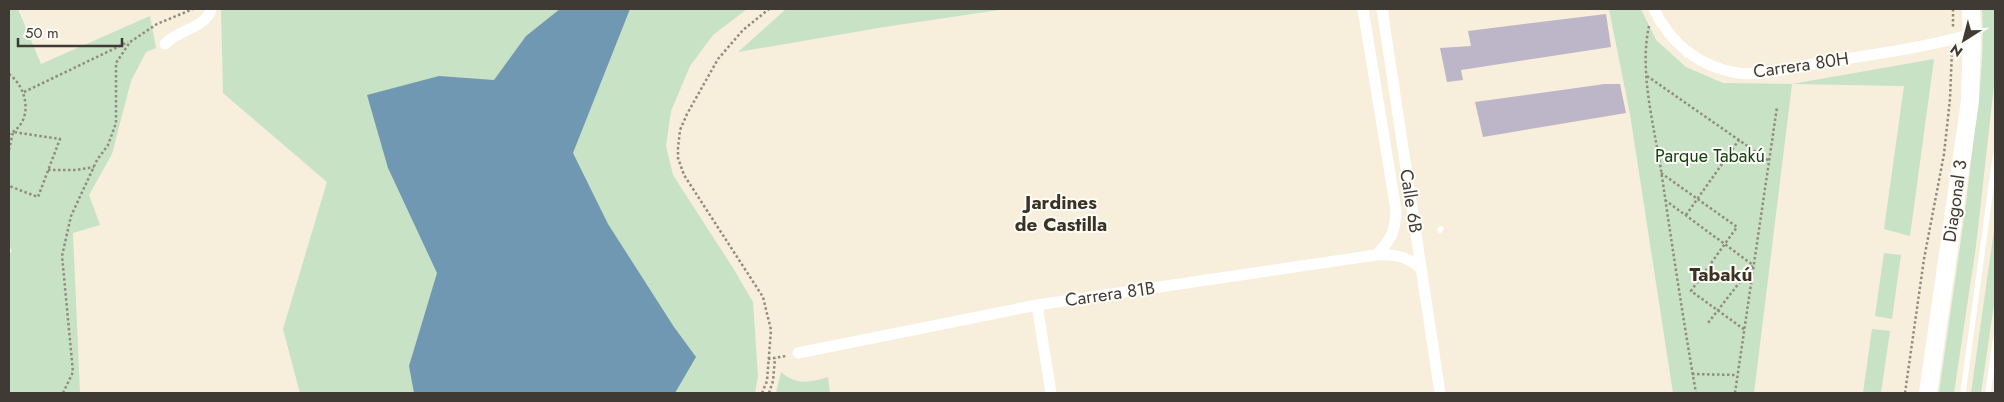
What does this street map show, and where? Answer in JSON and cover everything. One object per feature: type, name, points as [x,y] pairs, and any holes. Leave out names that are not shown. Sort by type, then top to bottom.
[{"type":"highway","name":"Diagonal 3","points":[[1928,388],[1970,102],[1972,34],[1970,9]]},
{"type":"street","points":[[165,44],[170,38],[203,22],[211,12],[211,9]]},
{"type":"street","name":"Calle 6B","points":[[1364,9],[1396,210],[1394,232],[1390,241],[1376,255]]},
{"type":"street","name":"Calle 6B","points":[[1382,9],[1440,393]]},
{"type":"street","name":"Carrera 80H","points":[[1654,9],[1667,32],[1679,46],[1701,61],[1739,73],[1770,71],[1929,45],[1972,34]]},
{"type":"street","name":"Carrera 81B","points":[[798,353],[1037,304],[1376,255],[1406,258],[1414,262],[1421,269]]},
{"type":"street","points":[[1037,304],[1051,393]]},
{"type":"lane","points":[[1963,393],[1995,158]]},
{"type":"lane","points":[[1988,393],[1995,342]]},
{"type":"path","points":[[24,92],[130,42],[157,24],[193,9]]},
{"type":"path","points":[[762,393],[767,380],[771,330],[763,297],[684,175],[678,158],[678,148],[680,130],[718,58],[743,30],[769,9]]},
{"type":"path","points":[[1953,9],[1953,34]]},
{"type":"path","points":[[1650,25],[1646,51],[1647,75],[1664,199],[1696,393]]},
{"type":"path","points":[[63,393],[72,372],[62,256],[71,216],[94,167],[108,145],[116,123],[116,63],[130,42]]},
{"type":"path","points":[[1905,393],[1924,260],[1944,154],[1953,46]]},
{"type":"path","points":[[9,74],[24,92],[26,103],[25,114],[13,132],[9,150]]},
{"type":"path","points":[[1647,75],[1769,161]]},
{"type":"path","points":[[1734,393],[1745,330],[1777,107]]},
{"type":"path","points":[[9,134],[13,132],[60,139],[38,197],[9,186]]},
{"type":"path","points":[[1686,215],[1739,140]]},
{"type":"path","points":[[48,170],[76,170],[94,167]]},
{"type":"path","points":[[1661,172],[1737,227],[1691,292],[1745,330]]},
{"type":"path","points":[[1664,199],[1753,265]]},
{"type":"path","points":[[1708,323],[1753,265]]},
{"type":"path","points":[[768,360],[798,353]]},
{"type":"path","points":[[769,393],[773,381],[775,358]]},
{"type":"path","points":[[1692,374],[1737,375]]},
{"type":"green space","points":[[9,9],[18,9],[41,64],[150,16],[156,48],[146,52],[131,81],[112,154],[89,195],[100,225],[73,233],[80,393],[9,393],[9,253],[12,252],[9,243]]},
{"type":"green space","points":[[221,9],[747,9],[713,35],[690,66],[671,111],[666,146],[673,175],[753,302],[758,376],[755,393],[300,393],[283,329],[327,182],[223,93]]},
{"type":"green space","points":[[786,9],[1006,9],[884,27],[738,52]]},
{"type":"green space","name":"Parque Tabakú","points":[[1609,9],[1641,9],[1656,40],[1686,67],[1723,83],[1792,84],[1754,393],[1673,393],[1630,114]]},
{"type":"green space","points":[[1982,9],[1995,9],[1995,76],[1976,246],[1954,393],[1939,393],[1979,99],[1983,45]]},
{"type":"green space","points":[[1934,59],[1910,236],[1884,229],[1904,86],[1792,84]]},
{"type":"green space","points":[[1995,223],[1995,297],[1981,393],[1971,393]]},
{"type":"green space","points":[[1884,253],[1901,255],[1892,319],[1875,316]]},
{"type":"green space","points":[[1872,329],[1890,331],[1881,393],[1863,393]]},
{"type":"green space","points":[[781,372],[792,379],[803,382],[828,377],[830,393],[776,393]]},
{"type":"water","points":[[560,9],[630,9],[573,153],[608,224],[674,327],[696,357],[675,393],[414,393],[409,366],[437,273],[388,168],[367,95],[439,76],[494,80],[526,36]]},
{"type":"building","points":[[1606,14],[1611,47],[1461,70],[1463,80],[1447,82],[1440,48],[1471,46],[1468,31]]},
{"type":"building","points":[[1605,84],[1620,84],[1626,113],[1483,137],[1475,102]]},
{"type":"district","name":"Jardines de Castilla","points":[[1061,213]]},
{"type":"district","name":"Tabakú","points":[[1721,274]]}]
